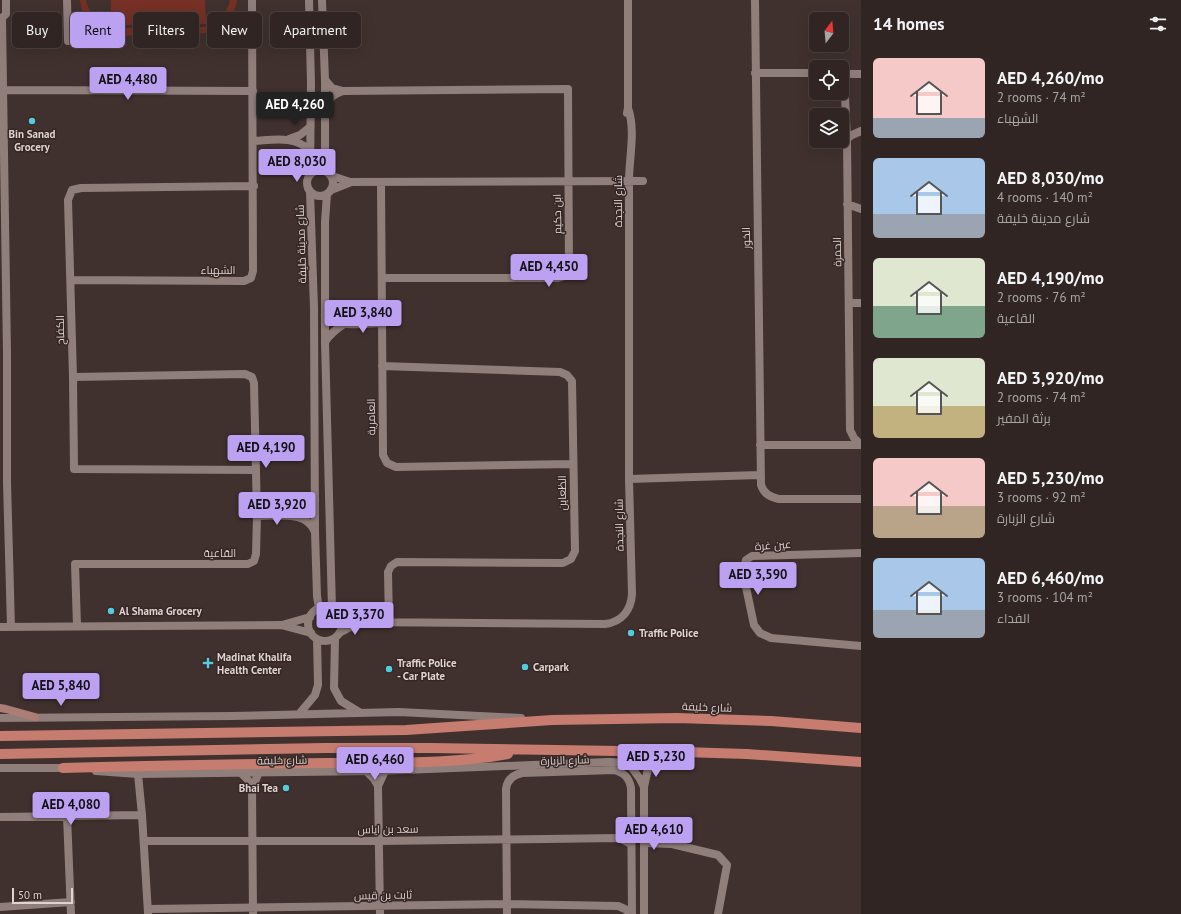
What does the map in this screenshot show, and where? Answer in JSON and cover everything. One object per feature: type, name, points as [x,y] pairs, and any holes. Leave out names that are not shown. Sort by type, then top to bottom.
[{"type":"main road","points":[[0,708],[35,717]]},
{"type":"main road","name":"شارع خليفة","points":[[0,736],[406,730],[552,720],[677,718],[771,721],[861,728]]},
{"type":"main road","name":"شارع خليفة","points":[[0,754],[324,748],[423,748],[682,752],[861,762]]},
{"type":"main road","points":[[63,768],[420,762],[481,759],[530,750]]},
{"type":"street","points":[[6,0],[6,14],[1,17],[3,90],[4,543],[11,627]]},
{"type":"street","points":[[68,0],[68,41]]},
{"type":"street","name":"الشهباء","points":[[70,280],[244,281],[250,278],[254,271],[252,0]]},
{"type":"street","points":[[309,0],[311,151],[310,174],[307,184],[310,191],[318,196],[350,182]]},
{"type":"street","points":[[322,0],[325,105],[324,150],[329,174],[333,183],[329,192]]},
{"type":"street","name":"شارع النجدة","points":[[341,616],[360,622],[604,624],[620,619],[628,610],[632,598],[629,181],[631,125],[628,108],[628,0]]},
{"type":"street","name":"الخور","points":[[755,0],[760,475],[763,490],[767,495],[779,499],[861,500]]},
{"type":"street","points":[[756,73],[809,74]]},
{"type":"street","points":[[849,74],[861,74]]},
{"type":"street","points":[[324,80],[332,88],[343,91]]},
{"type":"street","name":"ابن حكيم","points":[[343,91],[568,89],[569,269],[565,276],[558,278],[382,278]]},
{"type":"street","points":[[3,90],[253,91]]},
{"type":"street","points":[[325,105],[329,98],[343,91]]},
{"type":"street","points":[[288,140],[300,135],[310,127]]},
{"type":"street","points":[[849,137],[861,131]]},
{"type":"street","points":[[253,141],[288,140],[300,143],[311,151]]},
{"type":"street","name":"الحمرة","points":[[847,148],[850,430]]},
{"type":"street","points":[[310,174],[318,170],[350,182],[381,183],[643,181]]},
{"type":"street","name":"العامرية","points":[[381,183],[383,455],[387,463],[396,467],[572,464]]},
{"type":"street","name":"الكفاح","points":[[254,186],[81,188],[72,190],[68,200],[74,469],[256,470]]},
{"type":"street","name":"شارع مدينة خليفة","points":[[310,191],[314,308],[315,532],[317,596],[319,609]]},
{"type":"street","name":"شارع مدينة خليفة","points":[[329,192],[325,222],[325,342],[332,609]]},
{"type":"street","points":[[847,204],[861,209]]},
{"type":"street","points":[[848,303],[861,303]]},
{"type":"street","points":[[325,315],[330,320],[344,324],[381,323]]},
{"type":"street","points":[[325,342],[333,332],[344,324]]},
{"type":"street","name":"الظعاين","points":[[382,366],[560,372],[567,375],[572,381],[572,464],[575,551],[571,559],[563,563],[397,562],[391,566],[388,572],[389,622]]},
{"type":"street","name":"القاعية","points":[[73,377],[246,374],[252,377],[254,382],[257,516],[256,554],[254,561],[248,564],[75,564],[76,626]]},
{"type":"street","points":[[840,446],[850,430]]},
{"type":"street","points":[[850,430],[854,438],[861,446]]},
{"type":"street","points":[[760,445],[861,446]]},
{"type":"street","points":[[630,479],[760,475]]},
{"type":"street","points":[[298,517],[306,514],[312,508],[315,500]]},
{"type":"street","points":[[257,516],[298,517],[306,520],[312,525],[315,532]]},
{"type":"street","name":"عين غرة","points":[[861,553],[752,556],[746,560],[743,573],[754,625],[760,633],[771,638],[861,646]]},
{"type":"street","points":[[281,625],[311,633],[318,639],[328,641],[335,638],[341,632],[341,616],[332,609],[323,607],[319,609],[312,614],[310,618],[308,625],[311,633]]},
{"type":"street","points":[[0,627],[281,625],[310,618]]},
{"type":"street","name":"شارع النجدة","points":[[341,632],[360,622]]},
{"type":"street","points":[[335,638],[334,688],[341,701],[360,712]]},
{"type":"street","points":[[299,714],[315,695],[318,685],[318,639]]},
{"type":"street","name":"شارع خليفة","points":[[0,718],[399,712],[552,720]]},
{"type":"street","name":"شارع خليفة","points":[[0,768],[63,768],[138,774],[385,771],[608,762],[630,765],[649,764],[682,752]]},
{"type":"street","points":[[644,914],[644,787],[649,764]]},
{"type":"street","points":[[630,765],[644,787]]},
{"type":"street","name":"شارع الزبارة","points":[[507,839],[506,789],[507,783],[515,774],[614,770],[625,775],[629,782],[630,788],[631,914]]},
{"type":"street","points":[[366,771],[374,779],[378,786]]},
{"type":"street","points":[[380,910],[378,786],[385,771]]},
{"type":"street","points":[[240,772],[248,780],[252,789]]},
{"type":"street","points":[[253,911],[252,789],[259,772]]},
{"type":"street","points":[[138,774],[148,911]]},
{"type":"street","points":[[0,817],[142,815]]},
{"type":"street","points":[[67,816],[71,914]]},
{"type":"street","name":"سعد بن اياس","points":[[144,841],[379,841],[620,838],[631,844]]},
{"type":"street","points":[[507,839],[507,914]]},
{"type":"street","points":[[644,843],[672,844],[718,855],[724,860],[727,865],[718,914]]},
{"type":"street","points":[[618,906],[626,902],[632,894]]},
{"type":"street","points":[[0,907],[70,902]]},
{"type":"street","name":"ثابت بن قيس","points":[[148,911],[380,910],[507,904],[618,906]]},
{"type":"street","points":[[618,906],[631,914]]},
{"type":"shaded area","points":[[80,0],[86,0],[87,6],[91,12],[83,12]]},
{"type":"shaded area","points":[[111,0],[205,0],[206,24],[199,24],[199,12],[133,12],[133,25],[125,25],[125,12],[111,12]]},
{"type":"shaded area","points":[[230,0],[237,0],[234,11],[225,12]]},
{"type":"shaded area","points":[[207,26],[207,33],[199,33],[199,27]]},
{"type":"shaded area","points":[[125,28],[133,28],[133,35],[125,36]]},
{"type":"place","name":"Bin Sanad Grocery","points":[[32,121]]},
{"type":"place","name":"Al Shama Grocery","points":[[111,611]]},
{"type":"place","name":"Traffic Police","points":[[631,633]]},
{"type":"place","name":"Madinat Khalifa Health Center","points":[[208,663]]},
{"type":"place","name":"Carpark","points":[[525,667]]},
{"type":"place","name":"Traffic Police - Car Plate","points":[[389,669]]},
{"type":"place","name":"Bhai Tea","points":[[286,788]]}]
